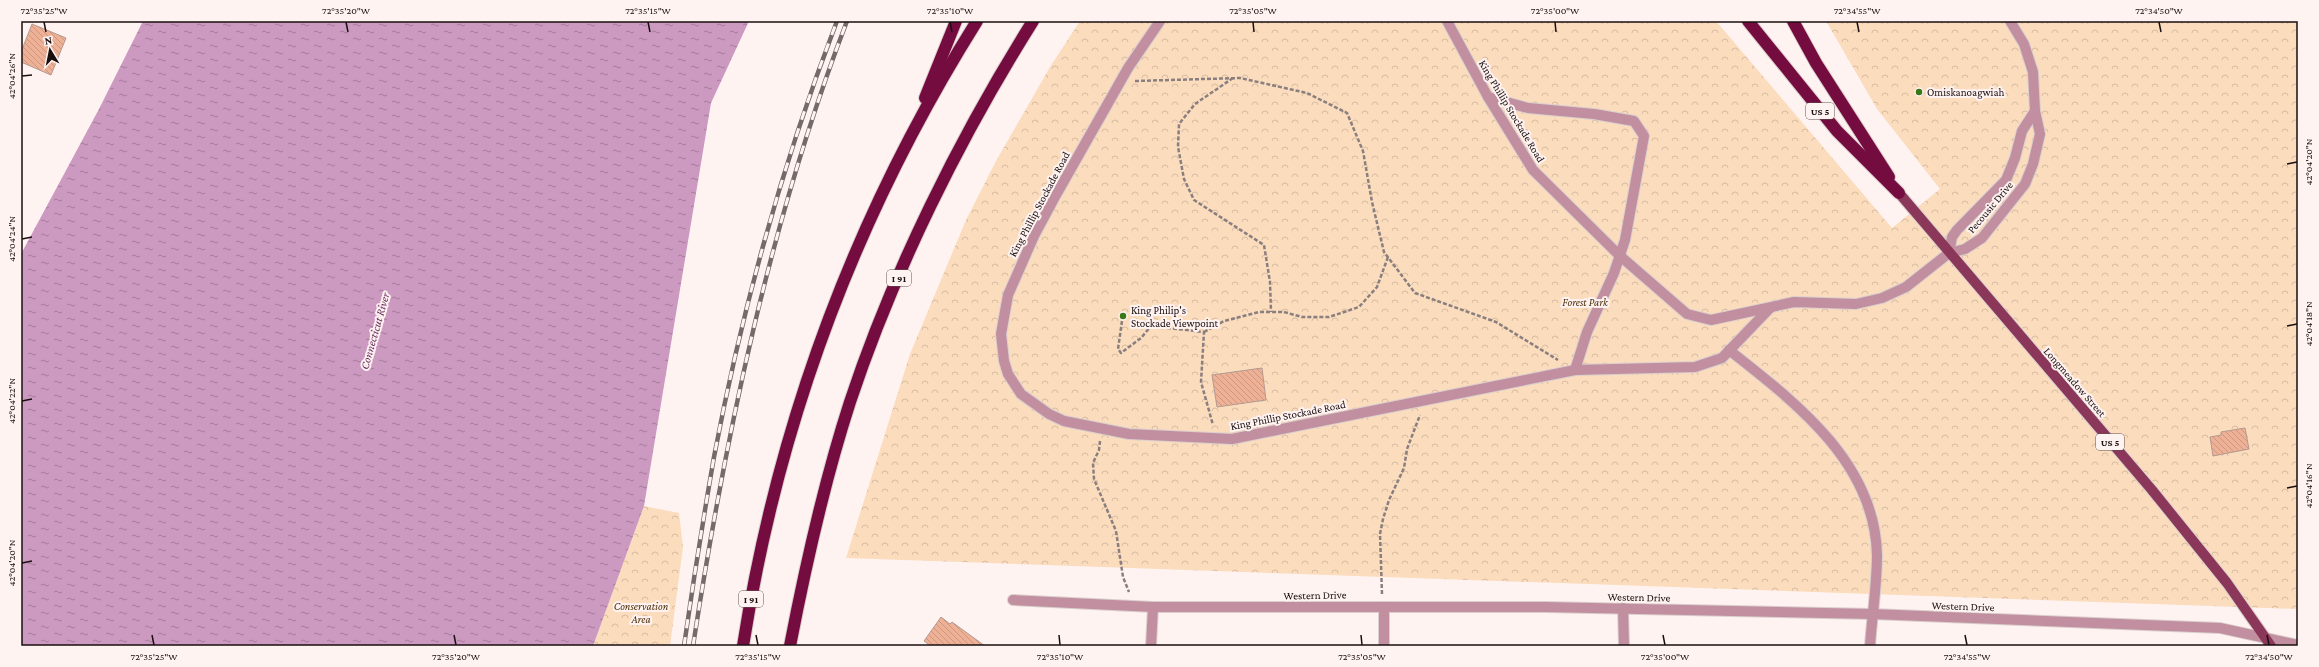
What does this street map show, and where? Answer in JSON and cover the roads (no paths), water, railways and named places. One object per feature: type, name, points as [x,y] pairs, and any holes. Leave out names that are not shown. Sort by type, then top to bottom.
[{"type":"highway","points":[[918,122],[928,89],[956,21]]},
{"type":"highway","name":"I 91","points":[[743,646],[771,501],[809,372],[832,309],[859,244],[918,122],[977,21]]},
{"type":"highway","name":"I 91","points":[[790,646],[817,516],[850,402],[875,334],[929,210],[959,150],[1034,21]]},
{"type":"highway","name":"US 5","points":[[1748,21],[1837,131],[1899,193]]},
{"type":"highway","name":"US 5","points":[[1793,21],[1816,63],[1899,193]]},
{"type":"main road","name":"Longmeadow Street","points":[[1899,193],[2152,490],[2227,583],[2271,646]]},
{"type":"street","name":"King Phillip Stockade Road","points":[[1160,21],[1121,81],[1034,236],[1008,295],[1001,334],[1004,361],[1008,374],[1016,388],[1029,402],[1060,419],[1129,434],[1232,440],[1575,370],[1695,367],[1722,358],[1770,308]]},
{"type":"street","name":"King Phillip Stockade Road","points":[[1447,21],[1488,97],[1533,170],[1619,255],[1687,314],[1711,320],[1794,302],[1856,304],[1882,298],[1906,287],[1949,253]]},
{"type":"street","name":"Pecousic Drive","points":[[2010,21],[2029,58],[2036,86],[2035,111],[2040,134],[2033,164],[2024,184],[1982,238],[1965,249],[1949,253],[1952,237],[1956,230],[2006,180],[2015,158],[2022,131],[2035,111]]},
{"type":"street","points":[[1488,97],[1528,108],[1594,114],[1634,121],[1644,136],[1625,240],[1614,273],[1587,332],[1575,370]]},
{"type":"street","points":[[1729,350],[1805,412],[1830,439],[1850,469],[1865,499],[1873,528],[1877,555],[1870,646]]},
{"type":"street","name":"Western Drive","points":[[1012,600],[1153,607],[1623,608],[1872,614],[2220,628],[2298,645]]},
{"type":"street","points":[[1151,646],[1153,607]]},
{"type":"street","points":[[1384,607],[1384,646]]},
{"type":"street","points":[[1623,608],[1624,646]]},
{"type":"water","name":"Connecticut River","points":[[143,21],[749,21],[711,103],[644,506],[593,646],[21,646],[21,254],[99,109]]},
{"type":"railway","points":[[684,646],[714,457],[737,346],[782,182],[817,74],[837,21]]},
{"type":"railway","points":[[693,646],[720,487],[736,408],[773,251],[795,174],[847,21]]},
{"type":"place","name":"Omiskanoagwiah","points":[[1919,92]]},
{"type":"place","name":"King Philip's Stockade Viewpoint","points":[[1123,316]]},
{"type":"park label","name":"Forest Park","points":[[1585,302]]},
{"type":"park label","name":"Conservation Area","points":[[641,612]]}]
